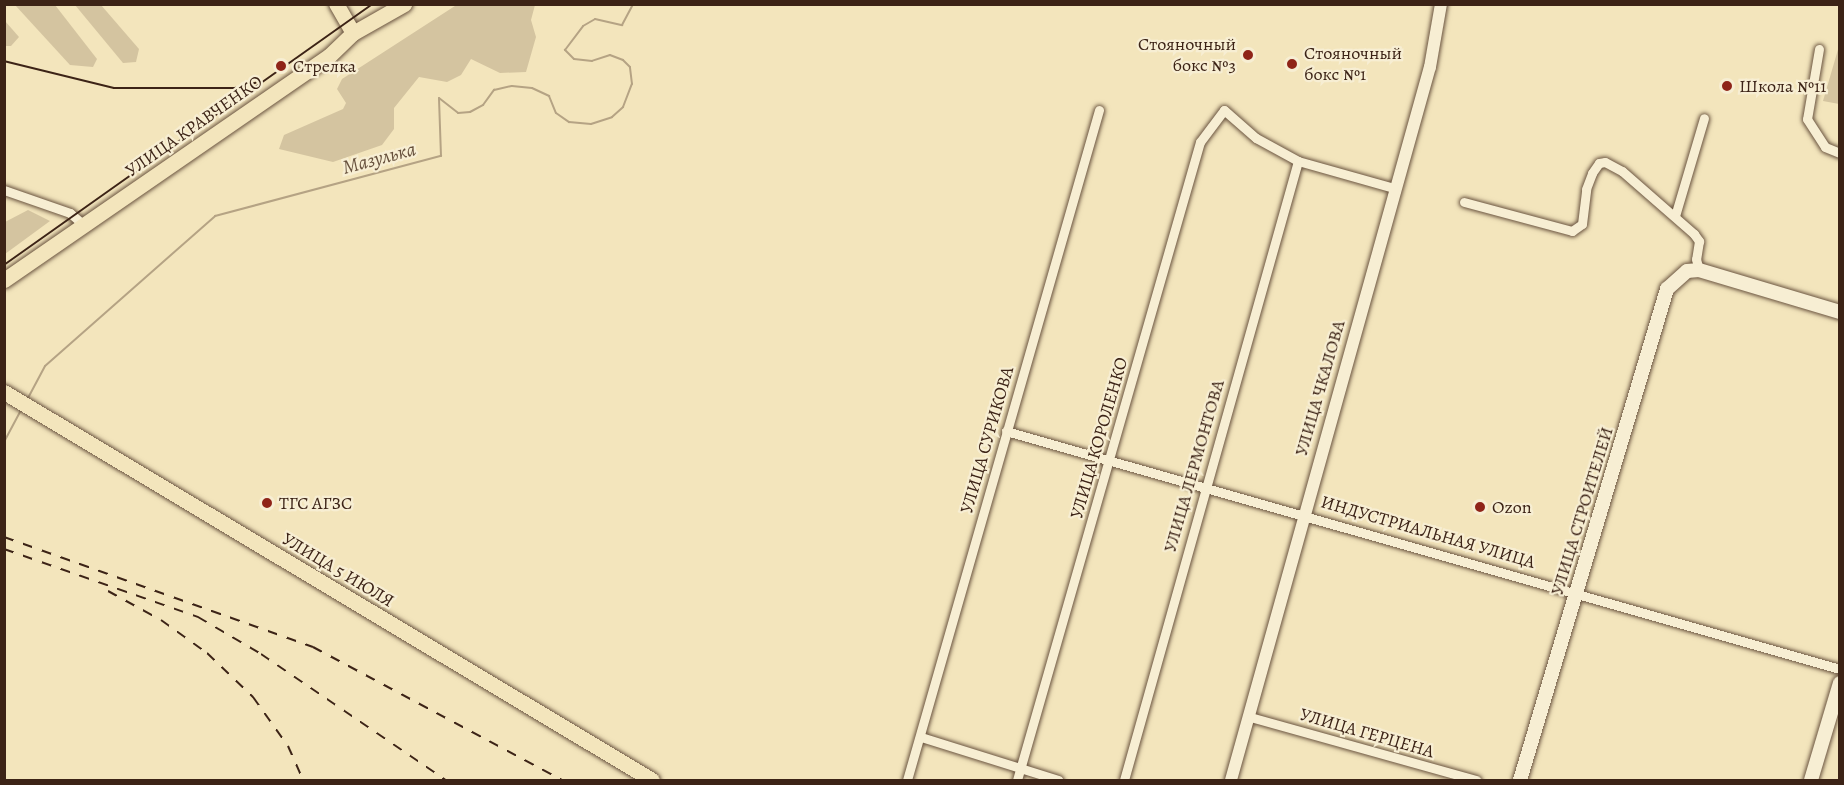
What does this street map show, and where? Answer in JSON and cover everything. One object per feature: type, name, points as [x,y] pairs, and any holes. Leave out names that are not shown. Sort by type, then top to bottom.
[{"type":"main road","points":[[336,4],[353,33]]},
{"type":"main road","name":"УЛИЦА КРАВЧЕНКО","points":[[4,280],[329,56],[353,33],[404,4]]},
{"type":"main road","points":[[1699,270],[1839,312]]},
{"type":"main road","name":"УЛИЦА СТРОИТЕЛЕЙ","points":[[1520,780],[1667,289],[1687,271],[1699,270]]},
{"type":"main road","name":"УЛИЦА 5 ИЮЛЯ","points":[[4,392],[652,780]]},
{"type":"main road","points":[[1811,780],[1839,683]]},
{"type":"street","name":"УЛИЦА ЧКАЛОВА","points":[[1232,780],[1394,188],[1430,67],[1441,4]]},
{"type":"street","points":[[1819,49],[1806,111],[1825,147],[1839,153]]},
{"type":"street","name":"УЛИЦА СУРИКОВА","points":[[907,780],[1099,110]]},
{"type":"street","name":"УЛИЦА КОРОЛЕНКО","points":[[1017,780],[1200,142],[1224,110],[1256,138],[1298,161]]},
{"type":"street","points":[[1675,216],[1704,118]]},
{"type":"street","points":[[1298,161],[1394,188]]},
{"type":"street","name":"УЛИЦА ЛЕРМОНТОВА","points":[[1124,780],[1203,487],[1298,161]]},
{"type":"street","points":[[1464,202],[1572,231],[1582,224],[1586,189],[1592,173],[1599,163],[1605,162],[1623,171],[1699,240],[1696,259],[1699,270]]},
{"type":"street","points":[[4,190],[70,213],[84,225]]},
{"type":"street","name":"ИНДУСТРИАЛЬНАЯ УЛИЦА","points":[[1006,430],[1203,487],[1305,513],[1839,669]]},
{"type":"street","name":"УЛИЦА ГЕРЦЕНА","points":[[1250,717],[1476,780]]},
{"type":"street","points":[[921,737],[1021,766],[1058,780]]},
{"type":"shaded area","points":[[458,4],[535,5],[531,20],[536,37],[526,72],[500,73],[471,59],[461,75],[447,82],[419,77],[394,108],[394,129],[382,145],[333,162],[279,149],[284,135],[343,109],[346,103],[337,89],[342,79]]},
{"type":"shaded area","points":[[15,5],[55,5],[97,59],[93,67],[70,65]]},
{"type":"shaded area","points":[[75,5],[101,5],[139,49],[136,62],[123,63]]},
{"type":"shaded area","points":[[5,21],[19,37],[11,46],[5,46]]},
{"type":"shaded area","points":[[1839,46],[1839,104],[1823,101]]},
{"type":"shaded area","points":[[28,210],[50,221],[5,254],[5,222]]},
{"type":"waterway","name":"Мазулька","points":[[439,98],[458,113],[470,112],[483,105],[494,90],[512,86],[532,88],[549,96],[556,113],[569,122],[591,124],[612,117],[623,107],[632,84],[630,67],[623,60],[610,55],[592,61],[574,59],[565,50],[583,26],[595,19],[622,25],[633,4]]},
{"type":"waterway","name":"Мазулька","points":[[28,398],[45,366],[215,216],[441,156],[439,98]]},
{"type":"waterway","name":"Мазулька","points":[[4,442],[21,410]]},
{"type":"tram line","points":[[4,265],[373,4]]},
{"type":"tram line","points":[[4,61],[114,88],[235,88],[255,83]]},
{"type":"railway","points":[[4,537],[313,647],[562,780]]},
{"type":"railway","points":[[4,549],[198,617],[261,654],[446,780]]},
{"type":"railway","points":[[108,591],[161,620],[207,653],[253,697],[288,746],[303,780]]},
{"type":"place","name":"Стояночный бокс №3","points":[[1248,55]]},
{"type":"place","name":"Стояночный бокс №1","points":[[1292,64]]},
{"type":"place","name":"Стрелка","points":[[281,66]]},
{"type":"place","name":"Школа №11","points":[[1727,86]]},
{"type":"place","name":"ТГС АГЗС","points":[[267,503]]},
{"type":"place","name":"Ozon","points":[[1480,507]]}]
